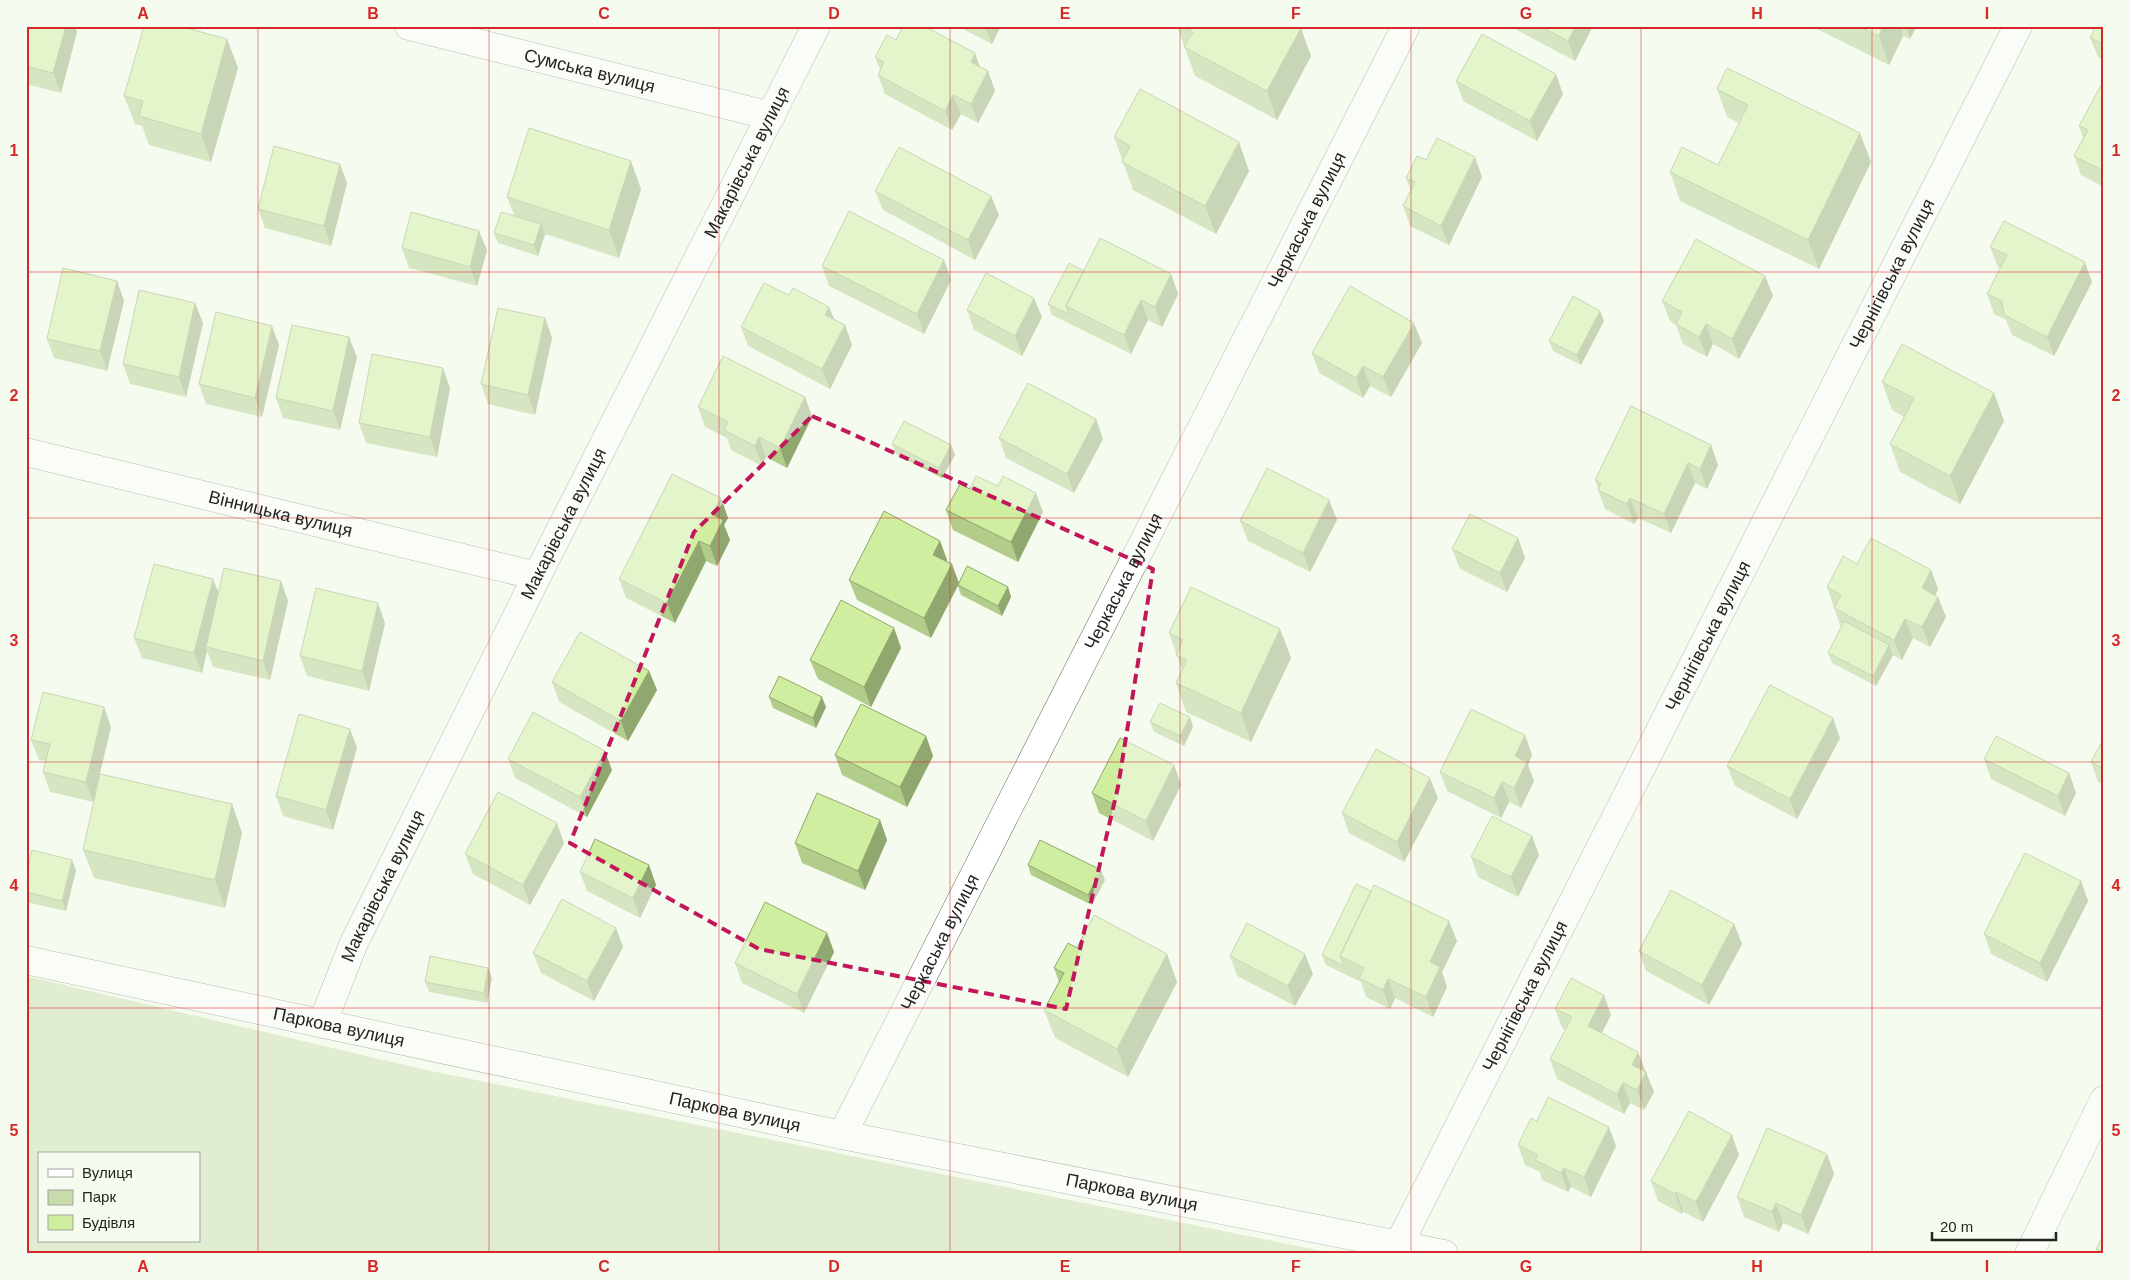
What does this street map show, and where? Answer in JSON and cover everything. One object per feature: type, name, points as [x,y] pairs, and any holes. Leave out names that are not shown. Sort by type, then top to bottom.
[{"type":"street","name":"Сумська вулиця","points":[[409,26],[771,116]]},
{"type":"street","name":"Макарівська вулиця","points":[[322,1024],[353,945],[537,576],[816,26]]},
{"type":"street","name":"Черкаська вулиця","points":[[842,1135],[1406,26]]},
{"type":"street","name":"Чернігівська вулиця","points":[[1399,1244],[2018,26]]},
{"type":"street","name":"Вінницька вулиця","points":[[26,452],[537,576]]},
{"type":"street","name":"Паркова вулиця","points":[[26,960],[842,1135],[1444,1254]]},
{"type":"street","points":[[2029,1254],[2104,1100]]},
{"type":"highlighted area","points":[[812,416],[1153,569],[1118,787],[1066,1009],[759,949],[570,843],[694,532]]},
{"type":"green space","points":[[26,976],[426,1070],[1337,1254],[26,1254]]},
{"type":"building","points":[[26,26],[66,26],[53,73],[26,66]]},
{"type":"building","points":[[144,26],[179,26],[227,39],[201,134],[139,116],[143,101],[124,96]]},
{"type":"building","points":[[903,26],[924,26],[975,53],[971,62],[988,71],[971,104],[953,95],[945,111],[878,75],[884,62],[875,57],[887,35],[896,40]]},
{"type":"building","points":[[1182,26],[1298,26],[1301,28],[1267,91],[1184,47],[1193,32]]},
{"type":"building","points":[[1540,26],[1576,26],[1568,41]]},
{"type":"building","points":[[1858,26],[1883,26],[1879,36]]},
{"type":"building","points":[[2096,26],[2104,26],[2104,44],[2090,38]]},
{"type":"building","points":[[1482,34],[1556,74],[1530,121],[1456,81]]},
{"type":"building","points":[[1727,68],[1860,133],[1808,240],[1670,172],[1682,147],[1718,165],[1748,105],[1717,89]]},
{"type":"building","points":[[2104,80],[2104,171],[2074,156],[2088,130],[2079,126]]},
{"type":"building","points":[[1140,89],[1239,142],[1205,206],[1122,162],[1130,146],[1114,137]]},
{"type":"building","points":[[529,128],[631,161],[609,230],[507,197]]},
{"type":"building","points":[[1437,138],[1475,157],[1441,226],[1403,206],[1415,182],[1406,178],[1417,156],[1426,160]]},
{"type":"building","points":[[274,146],[340,164],[324,226],[258,209]]},
{"type":"building","points":[[899,147],[991,196],[968,240],[875,191]]},
{"type":"building","points":[[849,211],[944,260],[917,314],[822,266]]},
{"type":"building","points":[[411,212],[479,231],[470,267],[402,248]]},
{"type":"building","points":[[501,212],[541,224],[534,245],[494,233]]},
{"type":"building","points":[[2004,221],[2085,262],[2047,337],[2004,315],[2002,301],[1987,294],[2007,255],[1990,247]]},
{"type":"building","points":[[1100,238],[1171,274],[1155,307],[1141,300],[1124,335],[1066,306]]},
{"type":"building","points":[[1696,239],[1765,276],[1732,339],[1706,324],[1699,337],[1676,324],[1682,312],[1662,301]]},
{"type":"building","points":[[1069,263],[1084,271],[1066,306],[1070,315],[1048,304]]},
{"type":"building","points":[[63,268],[117,281],[100,351],[47,339]]},
{"type":"building","points":[[986,273],[1034,298],[1015,336],[967,310]]},
{"type":"building","points":[[764,283],[789,295],[793,288],[829,307],[825,315],[845,325],[822,369],[741,327]]},
{"type":"building","points":[[1350,286],[1414,323],[1383,377],[1363,366],[1356,378],[1312,353]]},
{"type":"building","points":[[139,290],[195,303],[179,377],[123,364]]},
{"type":"building","points":[[1573,296],[1600,311],[1577,355],[1549,341]]},
{"type":"building","points":[[498,308],[545,318],[528,395],[481,384]]},
{"type":"building","points":[[216,312],[272,326],[255,398],[199,384]]},
{"type":"building","points":[[292,325],[349,337],[333,411],[276,398]]},
{"type":"building","points":[[1902,344],[1994,393],[1950,476],[1890,444],[1914,398],[1882,382]]},
{"type":"building","points":[[372,354],[443,368],[430,437],[359,423]]},
{"type":"building","points":[[723,356],[805,397],[780,448],[759,437],[755,446],[724,430],[728,422],[698,407]]},
{"type":"building","points":[[1028,383],[1096,419],[1067,474],[999,438]]},
{"type":"building","points":[[1631,406],[1711,445],[1700,469],[1688,463],[1664,514],[1630,498],[1627,504],[1598,490],[1601,483],[1595,480]]},
{"type":"building","points":[[904,421],[951,445],[939,468],[892,444]]},
{"type":"building","points":[[1267,468],[1329,500],[1303,553],[1240,521]]},
{"type":"building","points":[[672,474],[721,498],[712,514],[723,520],[710,546],[699,541],[667,603],[619,579]]},
{"type":"building","points":[[976,476],[998,486],[1003,476],[1036,493],[1011,542],[946,510],[960,484],[970,489]]},
{"type":"building","points":[[884,511],[940,541],[933,555],[952,564],[924,618],[849,580]]},
{"type":"building","points":[[1470,514],[1518,538],[1500,573],[1452,549]]},
{"type":"building","points":[[1871,538],[1931,570],[1922,588],[1938,597],[1922,627],[1905,619],[1894,640],[1834,608],[1841,595],[1827,587],[1843,556],[1857,564]]},
{"type":"building","points":[[154,564],[213,579],[194,653],[134,638]]},
{"type":"building","points":[[967,566],[1008,587],[998,606],[958,585]]},
{"type":"building","points":[[224,568],[281,581],[263,661],[206,647]]},
{"type":"building","points":[[1191,587],[1280,629],[1241,713],[1176,683],[1187,660],[1176,655],[1183,640],[1169,633]]},
{"type":"building","points":[[316,588],[378,603],[362,671],[300,656]]},
{"type":"building","points":[[841,600],[894,628],[864,687],[810,660]]},
{"type":"building","points":[[1844,621],[1889,645],[1873,676],[1828,653]]},
{"type":"building","points":[[580,632],[649,671],[621,721],[552,682]]},
{"type":"building","points":[[779,676],[822,697],[813,718],[769,697]]},
{"type":"building","points":[[1770,685],[1833,718],[1790,799],[1727,766]]},
{"type":"building","points":[[43,692],[104,707],[86,782],[43,772],[50,744],[31,740]]},
{"type":"building","points":[[1160,703],[1190,717],[1180,736],[1150,722]]},
{"type":"building","points":[[861,704],[926,736],[900,787],[835,755]]},
{"type":"building","points":[[1471,709],[1525,735],[1515,756],[1527,762],[1514,788],[1502,782],[1494,798],[1440,772]]},
{"type":"building","points":[[533,712],[605,751],[580,797],[508,759]]},
{"type":"building","points":[[299,714],[350,729],[326,810],[276,796]]},
{"type":"building","points":[[1996,736],[2069,773],[2058,796],[1984,759]]},
{"type":"building","points":[[1120,738],[1174,765],[1146,821],[1092,793]]},
{"type":"building","points":[[2104,738],[2104,769],[2091,762]]},
{"type":"building","points":[[1376,749],[1430,778],[1397,842],[1342,813]]},
{"type":"building","points":[[100,774],[232,804],[215,880],[83,850]]},
{"type":"building","points":[[498,792],[557,823],[523,885],[465,854]]},
{"type":"building","points":[[817,793],[880,820],[858,871],[795,843]]},
{"type":"building","points":[[1492,816],[1532,836],[1511,877],[1471,857]]},
{"type":"building","points":[[595,839],[649,865],[633,898],[580,872]]},
{"type":"building","points":[[1040,840],[1101,870],[1088,895],[1028,865]]},
{"type":"building","points":[[32,850],[72,860],[62,901],[26,892],[26,875]]},
{"type":"building","points":[[2025,853],[2081,881],[2040,963],[1984,934]]},
{"type":"building","points":[[1356,884],[1371,891],[1340,956],[1344,966],[1322,955]]},
{"type":"building","points":[[1374,885],[1449,921],[1430,962],[1440,967],[1426,997],[1388,979],[1383,990],[1359,978],[1364,968],[1340,956]]},
{"type":"building","points":[[1671,890],[1734,924],[1702,985],[1639,951]]},
{"type":"building","points":[[562,899],[616,928],[587,981],[533,953]]},
{"type":"building","points":[[765,902],[827,933],[797,994],[735,963]]},
{"type":"building","points":[[1094,915],[1167,954],[1117,1049],[1044,1010],[1064,973],[1054,968],[1068,943],[1077,948]]},
{"type":"building","points":[[1247,923],[1305,954],[1288,986],[1230,956]]},
{"type":"building","points":[[430,956],[488,968],[484,993],[425,982]]},
{"type":"building","points":[[1571,978],[1604,995],[1588,1026],[1638,1052],[1632,1065],[1646,1072],[1637,1090],[1623,1083],[1617,1094],[1550,1059],[1572,1017],[1555,1009]]},
{"type":"building","points":[[1548,1097],[1609,1127],[1584,1177],[1564,1168],[1561,1173],[1535,1160],[1538,1155],[1518,1145],[1531,1118],[1537,1121]]},
{"type":"building","points":[[1689,1111],[1732,1135],[1696,1202],[1676,1192],[1675,1194],[1651,1181]]},
{"type":"building","points":[[1767,1128],[1827,1154],[1801,1215],[1776,1203],[1772,1212],[1737,1197]]},
{"type":"building","points":[[2104,1234],[2104,1253],[2096,1249]]}]
